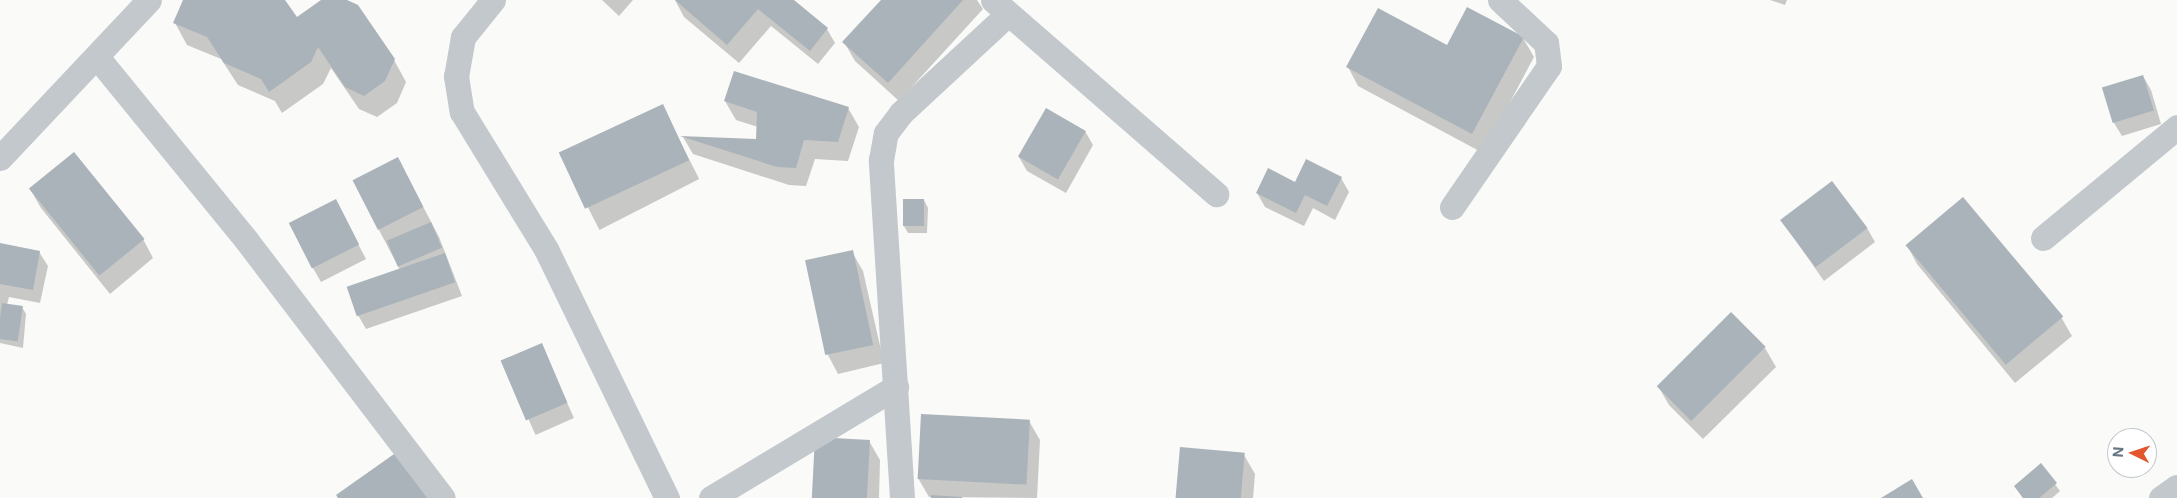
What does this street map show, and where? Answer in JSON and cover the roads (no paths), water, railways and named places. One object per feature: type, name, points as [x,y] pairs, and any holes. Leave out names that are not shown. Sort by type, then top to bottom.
[{"type":"street","points":[[0,158],[150,0]]},
{"type":"street","points":[[493,0],[463,37],[456,76],[462,112],[546,249],[666,498]]},
{"type":"street","points":[[1452,206],[1549,66],[1546,43],[1500,0]]},
{"type":"street","points":[[902,498],[881,160],[886,133],[901,113],[1000,8],[1216,194]]},
{"type":"street","points":[[96,57],[247,241],[442,498]]},
{"type":"street","points":[[2043,238],[2177,126]]},
{"type":"street","points":[[711,498],[896,387]]},
{"type":"street","points":[[2161,498],[2177,487]]}]
